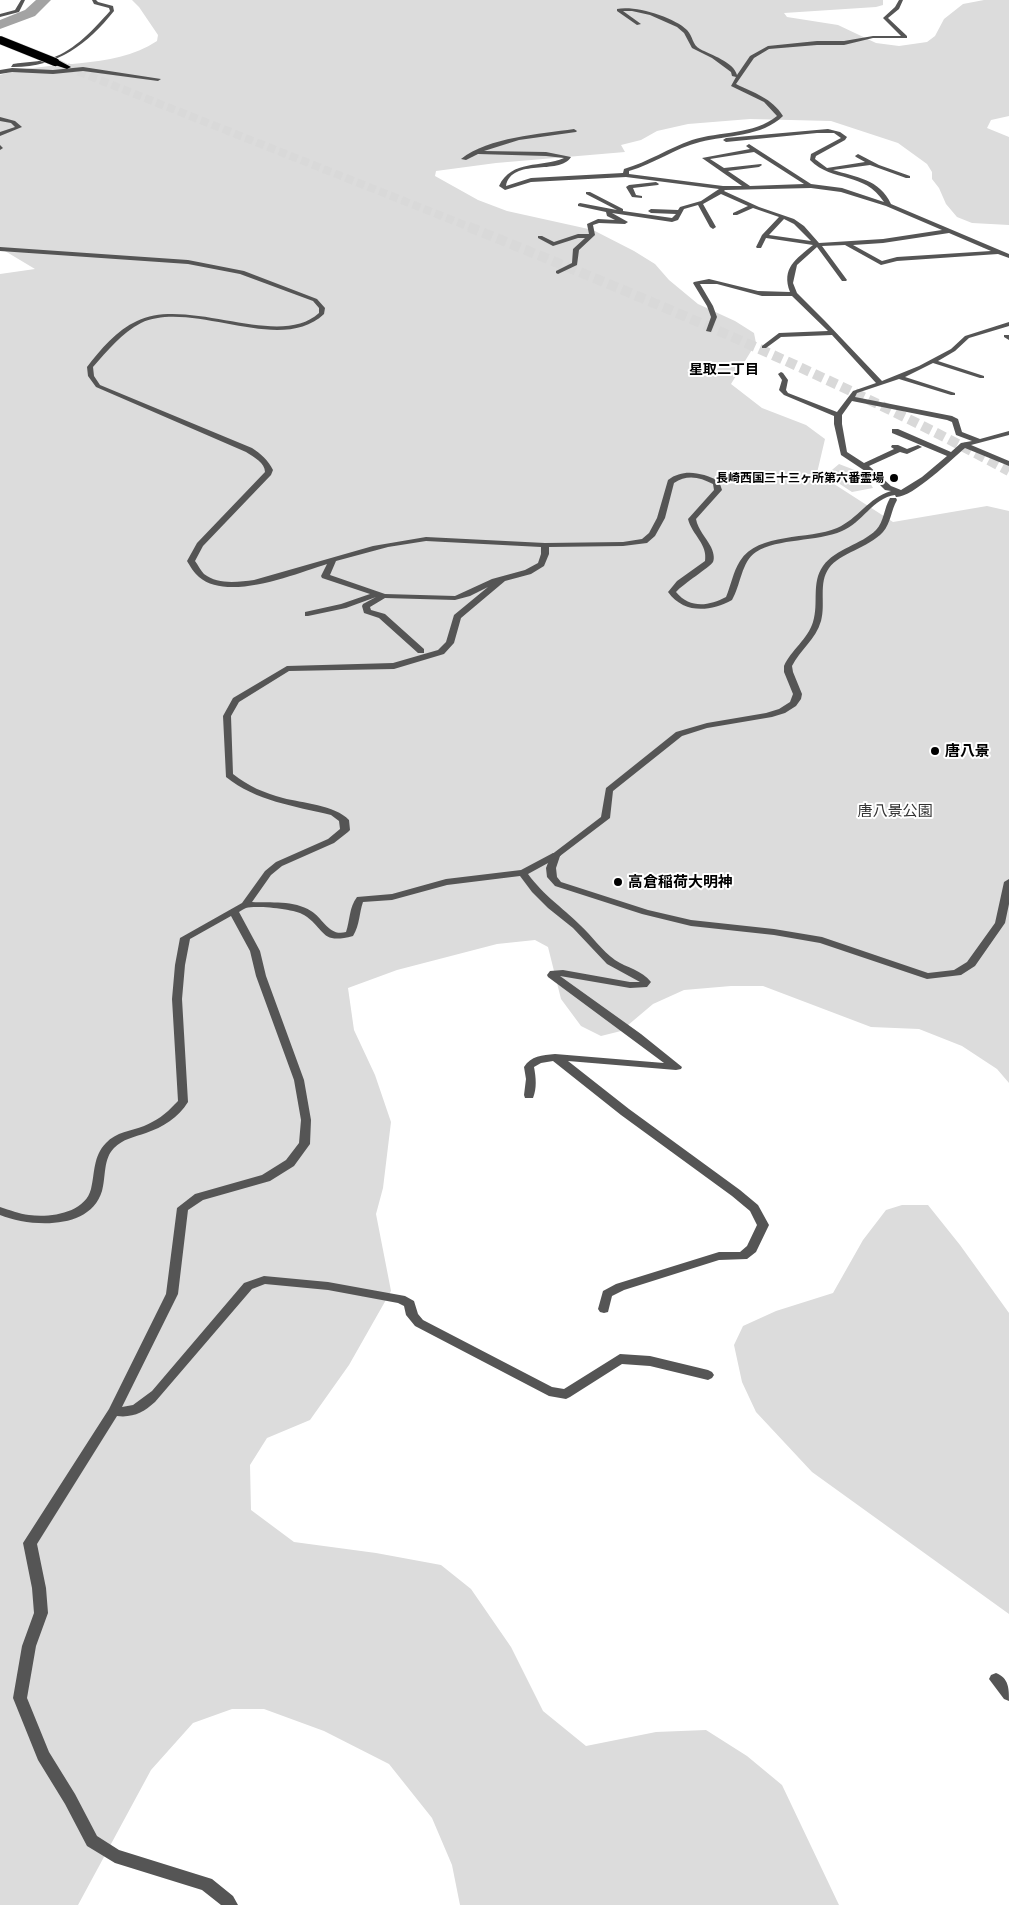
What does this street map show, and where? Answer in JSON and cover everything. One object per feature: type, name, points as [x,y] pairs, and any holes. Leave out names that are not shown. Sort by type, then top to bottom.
[{"type":"highway","points":[[0,40],[67,66]]},
{"type":"street","points":[[0,16],[20,8],[23,0]]},
{"type":"street","points":[[0,67],[40,62],[68,52],[95,29],[112,11],[111,7],[96,3],[94,0]]},
{"type":"street","points":[[626,175],[626,170],[657,160],[695,141],[754,129],[774,122],[780,116],[777,109],[734,85],[752,57],[768,48],[817,43],[844,43],[873,37],[905,37],[885,18],[897,8],[901,0]]},
{"type":"street","points":[[639,24],[619,9],[630,8],[677,25],[686,31],[695,49],[716,58],[734,71],[734,75],[739,78]]},
{"type":"street","points":[[0,10],[10,13]]},
{"type":"street","points":[[0,72],[12,70],[53,72],[83,69],[158,79]]},
{"type":"street","points":[[0,119],[13,122],[19,127],[0,134]]},
{"type":"street","points":[[464,159],[477,152],[518,138],[574,131]]},
{"type":"street","points":[[695,141],[738,139],[817,131],[831,131],[841,134],[844,137],[843,139],[813,155],[812,159],[825,169],[865,179],[872,183],[888,202],[888,205]]},
{"type":"street","points":[[738,139],[810,186]]},
{"type":"street","points":[[748,187],[705,158],[754,150]]},
{"type":"street","points":[[477,152],[546,154],[568,157],[560,162],[516,170],[506,175],[502,186],[505,188],[531,180],[626,175],[722,190],[748,187],[810,186],[848,191],[888,205],[1009,256]]},
{"type":"street","points":[[858,156],[908,177]]},
{"type":"street","points":[[825,169],[872,163]]},
{"type":"street","points":[[725,170],[759,165]]},
{"type":"street","points":[[768,178],[776,187]]},
{"type":"street","points":[[640,197],[634,196],[629,187],[674,182]]},
{"type":"street","points":[[580,205],[672,220],[676,219],[682,208],[700,203],[722,190]]},
{"type":"street","points":[[722,190],[753,206],[783,216],[798,224],[835,265],[844,280]]},
{"type":"street","points":[[588,192],[627,212],[627,214]]},
{"type":"street","points":[[700,203],[713,227]]},
{"type":"street","points":[[735,214],[753,206]]},
{"type":"street","points":[[558,272],[575,264],[576,249],[591,236],[590,226],[593,222],[625,222],[609,215],[610,211]]},
{"type":"street","points":[[651,211],[679,212]]},
{"type":"street","points":[[759,247],[764,236],[783,216]]},
{"type":"street","points":[[764,236],[815,244],[847,244],[908,238],[948,231]]},
{"type":"street","points":[[540,237],[553,244],[578,236],[591,236]]},
{"type":"street","points":[[815,244],[794,264],[790,283],[794,294],[880,383]]},
{"type":"street","points":[[847,244],[881,263],[896,259],[1000,252]]},
{"type":"street","points":[[0,249],[188,262],[242,272],[315,300],[322,308],[322,313],[312,321],[297,327],[265,328],[176,315],[147,319],[128,329],[90,366],[91,376],[98,386],[249,450],[261,457],[268,466],[270,470],[268,474],[200,545],[191,561],[195,571],[203,577],[216,582],[247,584],[262,582],[389,544],[426,539],[546,546],[641,542],[652,534],[661,518],[671,482],[676,477],[690,475],[709,478],[716,483],[718,490],[692,519],[692,526],[710,550],[711,558],[707,564],[680,583],[672,592],[679,601],[686,605],[713,606],[729,598],[739,567],[756,550],[840,530],[854,522],[871,503],[888,492],[903,492]]},
{"type":"street","points":[[709,331],[714,317],[704,294],[697,288],[697,281],[708,280],[768,297],[794,294]]},
{"type":"street","points":[[903,492],[888,488],[878,476],[844,453],[838,415],[856,392],[899,377],[933,361],[953,350],[967,337],[1009,324]]},
{"type":"street","points":[[764,348],[779,335],[833,333]]},
{"type":"street","points":[[933,361],[982,376]]},
{"type":"street","points":[[781,374],[785,380],[782,390],[786,394],[838,415]]},
{"type":"street","points":[[899,377],[953,394]]},
{"type":"street","points":[[850,398],[949,418],[955,421],[959,433],[979,441]]},
{"type":"street","points":[[895,431],[952,455]]},
{"type":"street","points":[[245,905],[285,906],[305,911],[331,936],[342,937],[350,934],[355,921],[357,903],[360,900],[392,898],[446,882],[523,873],[556,855],[605,818],[609,790],[679,734],[692,727],[765,716],[784,710],[795,703],[798,696],[796,688],[787,673],[789,662],[816,625],[819,612],[818,596],[824,569],[833,561],[867,541],[882,528],[887,510],[893,500],[925,479],[964,445],[1009,433]]},
{"type":"street","points":[[964,445],[1009,464]]},
{"type":"street","points":[[892,446],[907,452],[918,447]]},
{"type":"street","points":[[863,466],[900,449]]},
{"type":"street","points":[[333,560],[325,576],[380,595],[455,598],[464,596],[488,582],[528,572],[541,564],[546,546]]},
{"type":"street","points":[[0,1211],[24,1220],[39,1222],[57,1220],[84,1208],[94,1196],[98,1167],[112,1144],[126,1135],[159,1124],[176,1112],[183,1102],[177,999],[185,938],[245,905],[268,873],[279,864],[338,837],[346,825],[344,820],[334,813],[255,793],[239,785],[229,775],[227,716],[236,700],[287,668],[394,666],[441,652],[450,643],[457,617],[502,579]]},
{"type":"street","points":[[308,614],[380,595]]},
{"type":"street","points":[[380,595],[366,606],[367,611],[382,616],[421,651]]},
{"type":"street","points":[[556,855],[551,868],[552,877],[558,884],[591,895],[691,923],[774,932],[822,940],[927,976],[957,973],[971,964],[1000,923],[1009,882]]},
{"type":"street","points":[[523,873],[535,890],[576,926],[611,962],[639,976],[646,982],[643,985],[630,985],[563,973],[554,973],[552,975],[677,1067],[555,1057],[540,1059],[529,1067],[531,1079],[529,1095]]},
{"type":"street","points":[[230,1905],[228,1901],[207,1884],[148,1864],[115,1856],[92,1841],[70,1799],[43,1755],[20,1698],[29,1646],[41,1614],[39,1588],[30,1543],[114,1411],[172,1294],[183,1208],[199,1197],[266,1178],[290,1163],[304,1144],[306,1120],[300,1080],[261,976],[255,952],[234,912]]},
{"type":"street","points":[[555,1057],[625,1112],[736,1193],[754,1208],[763,1225],[752,1249],[742,1256],[719,1256],[620,1287],[606,1294],[604,1309]]},
{"type":"street","points":[[114,1411],[128,1413],[142,1407],[156,1394],[248,1286],[264,1280],[328,1286],[401,1298],[410,1304],[412,1315],[419,1322],[549,1391],[566,1394],[620,1359],[650,1361],[708,1375]]},
{"type":"street","points":[[996,1679],[1009,1695]]},
{"type":"green space","name":"唐八景公園","points":[[132,0],[883,0],[883,5],[876,7],[784,13],[787,17],[838,25],[876,43],[899,46],[927,42],[935,36],[944,19],[963,4],[984,0],[1009,0],[1009,116],[991,120],[987,128],[1009,137],[1009,225],[972,223],[957,217],[946,204],[939,188],[932,179],[932,172],[927,164],[898,143],[831,121],[750,119],[688,124],[657,131],[641,140],[621,145],[625,152],[496,163],[436,171],[435,176],[478,200],[507,211],[593,230],[655,264],[669,280],[698,304],[735,321],[754,333],[756,343],[731,384],[762,408],[806,425],[825,439],[817,473],[893,522],[987,506],[1009,511],[1009,1083],[997,1069],[962,1046],[919,1029],[871,1027],[763,986],[731,986],[684,990],[653,1004],[621,1031],[601,1036],[581,1026],[561,999],[548,947],[535,940],[497,944],[397,970],[348,988],[354,1030],[375,1075],[391,1122],[383,1188],[376,1214],[391,1291],[349,1365],[310,1420],[267,1438],[250,1465],[251,1510],[294,1542],[376,1553],[441,1565],[471,1589],[511,1647],[543,1711],[586,1746],[656,1732],[706,1730],[747,1756],[782,1785],[839,1905],[460,1905],[452,1865],[432,1818],[389,1764],[324,1731],[264,1709],[232,1709],[193,1723],[151,1770],[78,1905],[0,1905],[0,274],[35,269],[0,248],[0,75],[39,67],[100,61],[120,57],[157,41],[158,35]]},
{"type":"green space","points":[[839,464],[865,474],[873,488],[852,492],[826,475]]},
{"type":"green space","points":[[902,1205],[928,1205],[960,1245],[1009,1313],[1009,1614],[812,1472],[756,1412],[742,1382],[734,1345],[743,1326],[776,1311],[833,1293],[863,1240],[886,1210]]},
{"type":"waterway","points":[[0,25],[30,13],[44,0]]},
{"type":"tunnel","points":[[67,67],[472,228]]},
{"type":"tunnel","points":[[469,227],[607,283],[810,372],[1009,471]]},
{"type":"place","name":"長崎西国三十三ヶ所第六番霊場","points":[[894,478]]},
{"type":"place","name":"唐八景","points":[[935,751]]},
{"type":"place","name":"高倉稲荷大明神","points":[[618,882]]},
{"type":"district","name":"星取二丁目","points":[[724,369]]}]
